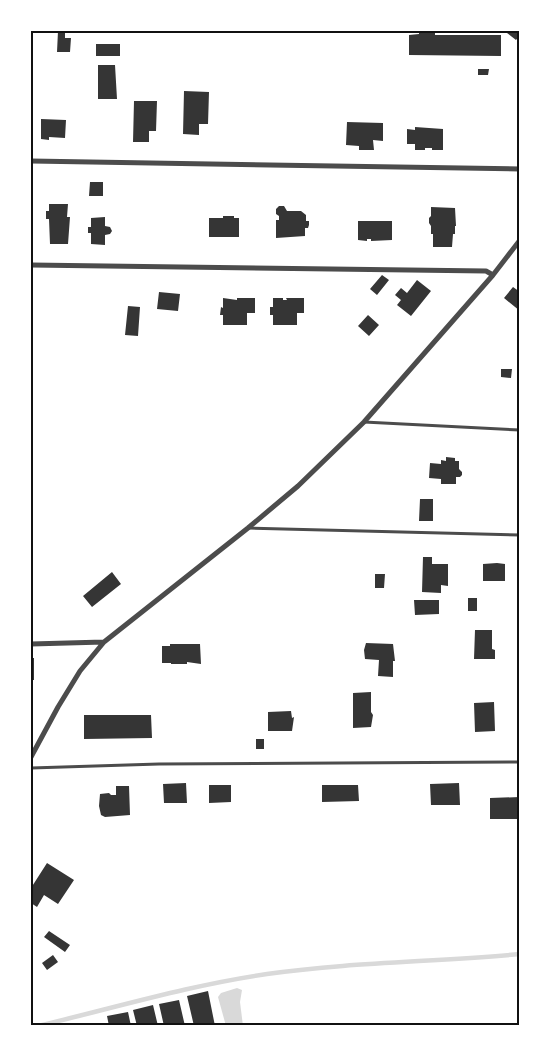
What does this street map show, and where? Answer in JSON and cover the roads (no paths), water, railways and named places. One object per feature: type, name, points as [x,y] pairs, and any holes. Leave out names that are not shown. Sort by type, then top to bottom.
[{"type":"street","points":[[31,161],[520,169]]},
{"type":"street","points":[[31,757],[80,671],[104,642],[298,486],[364,422],[493,275],[520,240]]},
{"type":"street","points":[[31,265],[486,271],[493,275]]},
{"type":"street","points":[[31,644],[104,642]]},
{"type":"lane","points":[[364,422],[520,430]]},
{"type":"lane","points":[[248,528],[520,535]]},
{"type":"lane","points":[[31,768],[159,764],[520,762]]},
{"type":"waterway","points":[[38,1026],[181,991],[267,974],[330,967],[520,954]]}]
